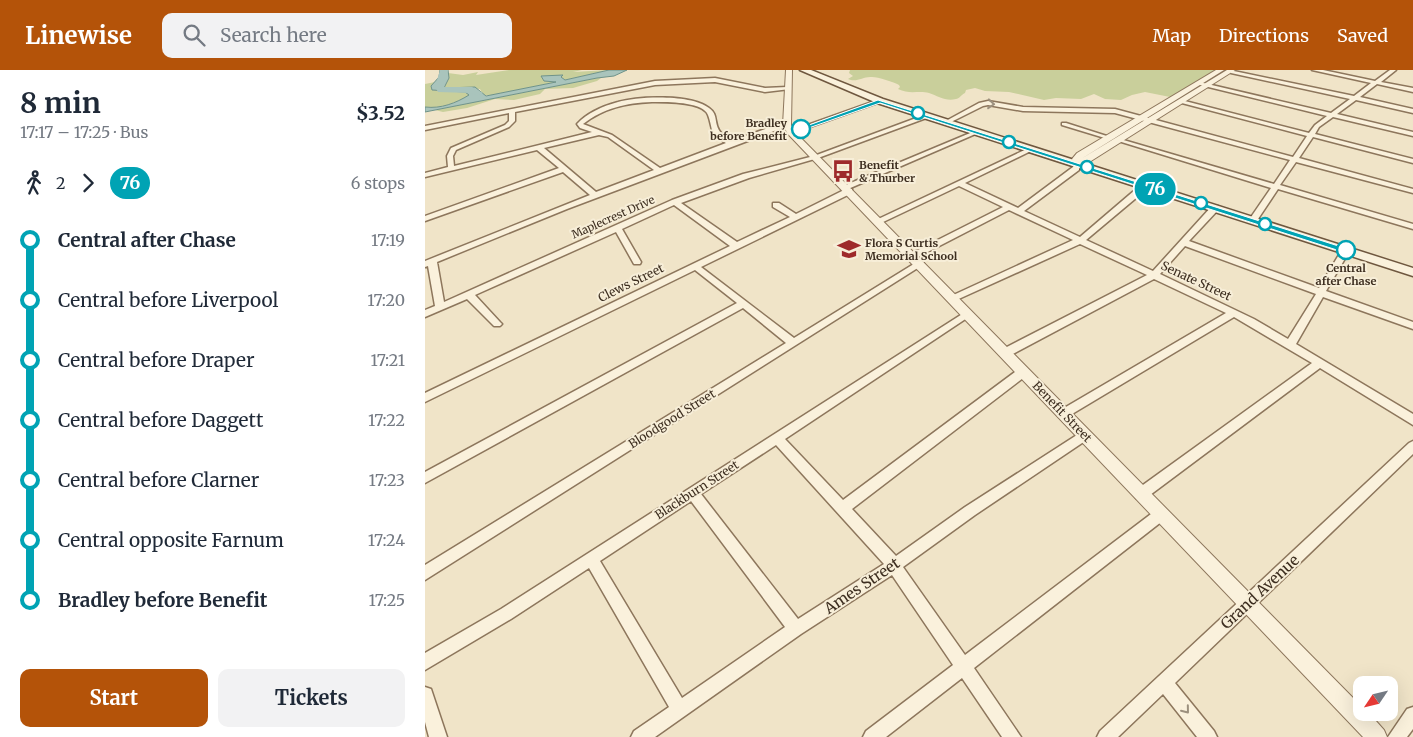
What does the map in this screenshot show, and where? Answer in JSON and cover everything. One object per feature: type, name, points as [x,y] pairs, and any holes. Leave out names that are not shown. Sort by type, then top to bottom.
[{"type":"main road","points":[[805,70],[880,101],[1413,272]]},
{"type":"street","points":[[789,70],[787,89],[789,129]]},
{"type":"street","points":[[1114,139],[1142,118],[1221,70]]},
{"type":"street","points":[[1077,164],[1077,157],[1151,120],[1232,70],[1413,111]]},
{"type":"street","points":[[1315,70],[1413,90]]},
{"type":"street","points":[[1253,220],[1309,135],[1317,126],[1391,70]]},
{"type":"street","points":[[425,128],[655,83],[699,80],[733,82],[765,90],[787,89]]},
{"type":"street","points":[[1199,84],[1413,134]]},
{"type":"street","points":[[614,90],[623,103]]},
{"type":"street","points":[[440,307],[428,263],[774,127],[789,129],[880,101]]},
{"type":"street","points":[[660,171],[610,136],[582,128],[580,124],[610,107],[623,103],[677,102],[702,106],[711,113],[717,134],[731,144]]},
{"type":"street","points":[[1181,102],[1413,161]]},
{"type":"street","points":[[947,122],[981,104],[987,103],[1023,109],[1104,110],[1151,120],[1413,191]]},
{"type":"street","points":[[451,167],[450,156],[453,149],[507,126],[512,121],[512,110]]},
{"type":"street","name":"Maplecrest Drive","points":[[425,314],[675,202],[746,176],[816,157],[927,116]]},
{"type":"street","points":[[1064,124],[1413,227]]},
{"type":"street","name":"Benefit Street","points":[[789,129],[1377,737]]},
{"type":"street","points":[[425,175],[451,167],[600,132]]},
{"type":"street","name":"Clews Street","points":[[425,398],[796,217],[847,189],[977,132]]},
{"type":"street","points":[[538,147],[596,196]]},
{"type":"street","points":[[878,221],[1031,149]]},
{"type":"street","name":"Bloodgood Street","points":[[425,573],[793,343],[915,261],[1014,209],[1076,168],[1077,164]]},
{"type":"street","points":[[425,219],[563,169]]},
{"type":"street","name":"Senate Street","points":[[959,183],[1233,312],[1413,420]]},
{"type":"street","points":[[952,299],[1081,240],[1145,186]]},
{"type":"street","points":[[675,202],[735,246]]},
{"type":"street","points":[[776,205],[796,217]]},
{"type":"street","points":[[1005,353],[1153,275],[1215,208]]},
{"type":"street","points":[[617,227],[637,262]]},
{"type":"street","points":[[1183,242],[1323,291],[1413,326]]},
{"type":"street","points":[[1290,345],[1346,250]]},
{"type":"street","points":[[695,266],[793,343]]},
{"type":"street","points":[[468,294],[497,324]]},
{"type":"street","points":[[425,478],[743,304]]},
{"type":"street","points":[[1063,414],[1233,312]]},
{"type":"street","name":"Blackburn Street","points":[[425,662],[507,614],[967,314]]},
{"type":"street","points":[[1141,494],[1320,363]]},
{"type":"street","points":[[843,508],[1023,372]]},
{"type":"street","name":"Ames Street","points":[[640,737],[797,629],[895,565],[970,511],[1084,436]]},
{"type":"street","points":[[777,438],[895,565],[1012,737]]},
{"type":"street","name":"Grand Avenue","points":[[1106,737],[1413,446]]},
{"type":"street","points":[[692,493],[797,629]]},
{"type":"street","points":[[872,737],[1161,515]]},
{"type":"street","points":[[591,559],[680,710]]},
{"type":"street","points":[[1164,682],[1208,737]]},
{"type":"street","points":[[425,695],[438,737]]},
{"type":"street","points":[[1397,737],[1413,716]]},
{"type":"green space","points":[[509,70],[582,70],[573,72],[609,70],[565,80],[560,77],[555,81],[557,82],[492,95],[483,95],[480,89],[444,88],[449,78],[448,73],[463,75],[478,72],[476,75]]},
{"type":"green space","points":[[850,70],[1221,70],[1175,98],[1145,92],[1121,100],[1105,99],[1094,94],[1081,99],[1056,98],[1044,100],[1009,92],[985,91],[975,88],[966,90],[957,99],[949,100],[925,92],[902,91],[898,89],[899,85],[878,78],[869,77],[851,80],[848,79],[853,76],[849,73]]},
{"type":"green space","points":[[601,78],[573,88],[545,89],[540,94],[514,100],[495,99],[467,108],[443,112],[435,110]]},
{"type":"green space","points":[[435,82],[431,86],[432,90],[465,92],[470,95],[448,105],[425,107],[425,84]]},
{"type":"water","points":[[440,70],[448,70],[449,78],[444,88],[475,87],[486,96],[556,82],[544,81],[541,76],[563,75],[561,77],[565,80],[609,70],[627,70],[614,76],[425,112],[425,107],[448,105],[469,95],[465,92],[432,90],[431,86],[439,77]]},
{"type":"waterway","points":[[444,70],[439,87],[441,90],[472,90],[478,93]]},
{"type":"bus line","name":"76","points":[[801,129],[880,101],[1346,250]]},
{"type":"place","name":"Bradley before Benefit","points":[[801,129]]},
{"type":"place","name":"Benefit & Thurber","points":[[843,171]]},
{"type":"place","name":"Flora S Curtis Memorial School","points":[[849,249]]},
{"type":"place","name":"Central after Chase","points":[[1346,250]]}]
